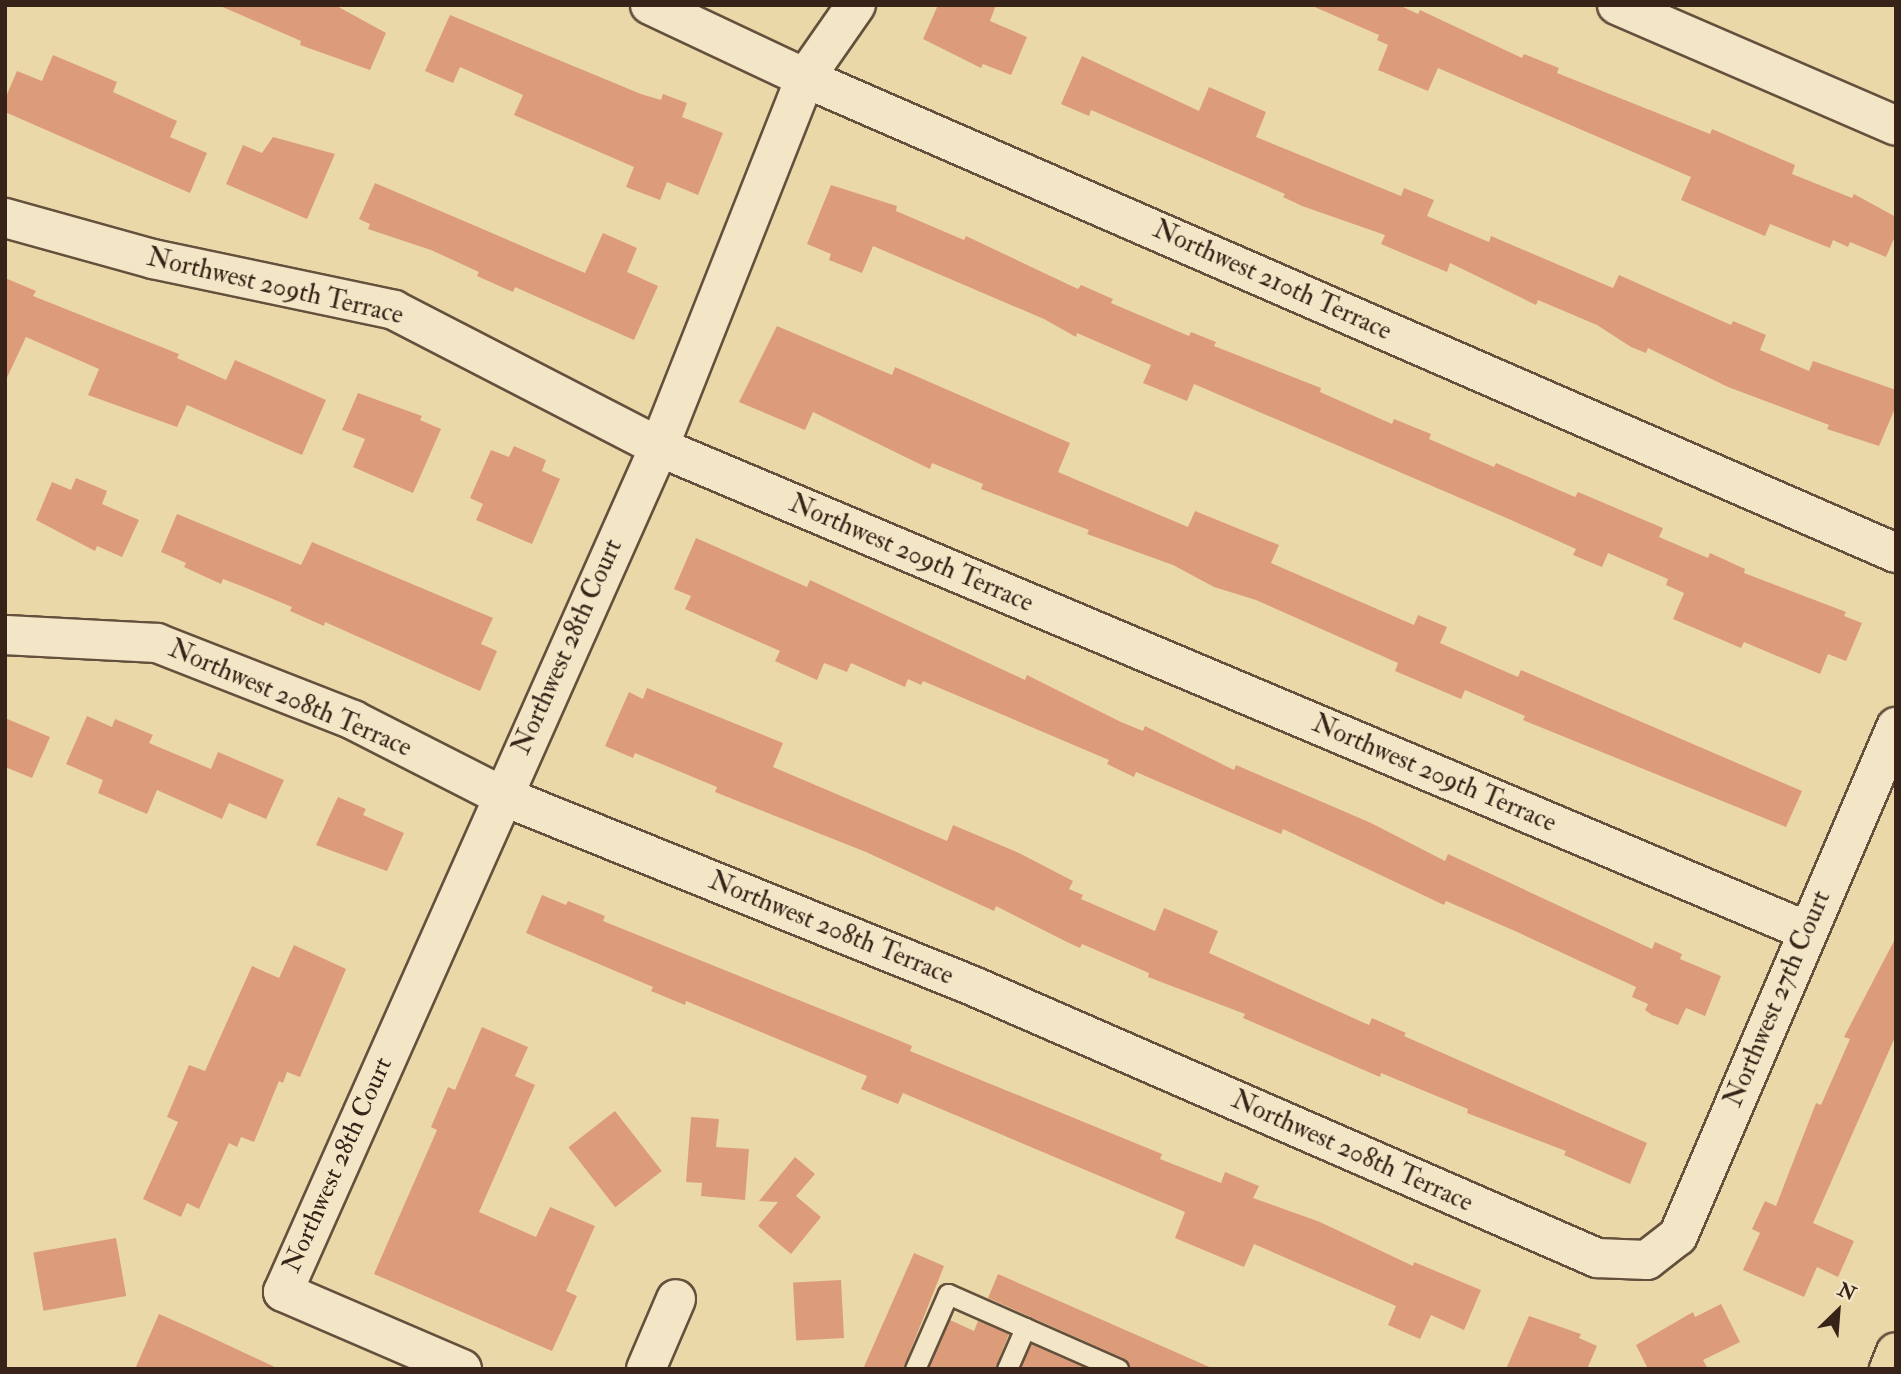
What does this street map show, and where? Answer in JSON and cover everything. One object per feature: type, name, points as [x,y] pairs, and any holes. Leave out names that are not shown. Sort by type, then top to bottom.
[{"type":"main road","points":[[1889,1369],[1896,1352]]},
{"type":"street","name":"Northwest 210th Terrace","points":[[650,5],[805,78],[1896,553]]},
{"type":"street","name":"Northwest 28th Court","points":[[462,1369],[283,1292],[500,795],[659,447],[805,78],[856,5]]},
{"type":"street","points":[[1617,5],[1896,126]]},
{"type":"street","name":"Northwest 209th Terrace","points":[[5,218],[153,259],[394,310],[659,447],[1807,931]]},
{"type":"street","name":"Northwest 208th Terrace","points":[[5,635],[157,643],[353,720],[500,795],[973,986],[1597,1258],[1647,1260]]},
{"type":"street","name":"Northwest 27th Court","points":[[1647,1260],[1678,1236],[1896,727]]},
{"type":"street","points":[[646,1369],[676,1299]]},
{"type":"lane","points":[[915,1369],[948,1294],[1025,1328],[1094,1364],[1118,1369]]},
{"type":"lane","points":[[1007,1369],[1025,1328]]},
{"type":"building","points":[[218,5],[335,5],[386,33],[370,70],[300,45],[301,41]]},
{"type":"building","points":[[938,5],[996,5],[990,21],[1027,37],[1011,75],[983,64],[981,68],[923,39]]},
{"type":"building","points":[[1310,5],[1399,5],[1418,14],[1420,10],[1522,58],[1524,54],[1559,68],[1557,73],[1710,134],[1712,129],[1795,165],[1792,174],[1852,198],[1854,194],[1896,217],[1896,234],[1886,257],[1850,242],[1848,247],[1833,240],[1830,248],[1770,224],[1765,236],[1681,200],[1691,177],[1438,68],[1428,91],[1378,70],[1388,45],[1377,40],[1379,35]]},
{"type":"building","points":[[450,15],[641,94],[661,100],[663,94],[687,103],[682,117],[723,133],[698,195],[667,182],[660,200],[626,187],[634,167],[514,115],[523,95],[460,67],[453,83],[425,71]]},
{"type":"building","points":[[53,55],[117,82],[113,92],[177,121],[170,137],[207,153],[190,193],[5,112],[5,99],[17,71],[42,81]]},
{"type":"building","points":[[1082,56],[1199,111],[1209,87],[1266,112],[1256,137],[1401,196],[1404,188],[1434,200],[1427,216],[1489,242],[1491,236],[1613,288],[1619,275],[1731,325],[1733,321],[1766,335],[1760,350],[1809,371],[1813,361],[1896,390],[1896,406],[1879,446],[1827,429],[1829,425],[1728,387],[1648,348],[1646,353],[1631,347],[1597,325],[1538,300],[1536,305],[1450,263],[1447,272],[1381,244],[1385,235],[1302,206],[1283,197],[1285,194],[1091,110],[1089,116],[1061,104]]},
{"type":"building","points":[[273,137],[335,154],[307,219],[226,184],[243,145],[262,153]]},
{"type":"building","points":[[375,183],[585,273],[603,233],[637,248],[627,272],[658,286],[634,340],[515,287],[513,292],[477,276],[479,272],[431,250],[368,229],[370,224],[359,219]]},
{"type":"building","points":[[831,185],[897,206],[896,211],[964,240],[966,236],[1078,289],[1081,285],[1113,299],[1111,303],[1189,336],[1191,332],[1216,342],[1214,346],[1321,388],[1320,392],[1392,424],[1394,419],[1431,434],[1429,439],[1494,467],[1496,463],[1575,497],[1578,492],[1663,528],[1659,537],[1708,558],[1710,553],[1745,569],[1744,573],[1846,612],[1844,616],[1862,623],[1846,661],[1828,654],[1820,674],[1744,642],[1741,648],[1673,619],[1684,593],[1666,585],[1668,579],[1608,553],[1602,567],[1573,555],[1576,549],[1194,384],[1187,401],[1143,383],[1151,365],[1077,333],[1076,337],[1044,319],[873,246],[862,273],[829,260],[831,254],[807,244]]},
{"type":"building","points":[[5,278],[36,291],[33,296],[179,354],[177,358],[226,380],[235,360],[326,400],[302,455],[187,405],[177,427],[88,395],[99,369],[26,337],[5,382]]},
{"type":"building","points":[[777,326],[892,375],[895,367],[1070,443],[1058,472],[1188,527],[1195,511],[1279,545],[1271,563],[1414,625],[1418,615],[1447,627],[1440,643],[1518,677],[1521,670],[1802,791],[1786,827],[1523,720],[1525,716],[1465,690],[1461,699],[1395,671],[1398,663],[1256,600],[1214,587],[1173,565],[1087,534],[1089,530],[981,489],[983,484],[932,463],[930,469],[813,412],[805,430],[739,402]]},
{"type":"building","points":[[358,393],[422,416],[420,420],[441,429],[413,493],[353,467],[365,439],[342,430]]},
{"type":"building","points":[[514,446],[546,460],[542,471],[560,479],[532,544],[476,520],[483,504],[470,498],[491,450],[509,457]]},
{"type":"building","points":[[76,478],[107,491],[102,504],[139,520],[122,557],[97,546],[95,551],[36,520],[52,482],[71,490]]},
{"type":"building","points":[[177,514],[301,565],[312,542],[493,618],[481,644],[497,651],[480,691],[325,622],[324,626],[290,611],[292,607],[223,579],[221,584],[184,567],[186,563],[161,552]]},
{"type":"building","points":[[696,538],[807,587],[810,580],[1025,680],[1027,675],[1121,722],[1143,731],[1145,726],[1234,770],[1236,765],[1371,823],[1445,861],[1448,854],[1652,949],[1655,942],[1682,954],[1680,959],[1721,976],[1705,1016],[1686,1008],[1678,1025],[1652,1015],[1645,1010],[1648,1004],[1632,997],[1636,987],[1515,931],[1446,901],[1444,905],[1283,829],[1281,834],[1136,772],[1134,777],[1107,764],[1109,760],[923,681],[921,685],[908,679],[905,687],[851,663],[847,672],[824,663],[817,680],[775,661],[780,651],[685,609],[691,596],[674,589]]},
{"type":"building","points":[[647,688],[783,743],[773,767],[947,841],[953,825],[1019,853],[1073,881],[1069,889],[1083,895],[1081,899],[1155,931],[1164,908],[1218,931],[1209,953],[1369,1025],[1372,1018],[1406,1033],[1404,1036],[1647,1143],[1630,1184],[1564,1155],[1566,1151],[1467,1113],[1468,1109],[1381,1073],[1380,1077],[1243,1018],[1245,1014],[1148,977],[1149,973],[1082,944],[1080,948],[996,906],[994,911],[866,852],[715,792],[717,787],[635,753],[633,758],[605,746],[629,692],[643,699]]},
{"type":"building","points":[[87,716],[112,727],[115,719],[153,735],[149,743],[211,769],[218,752],[284,780],[266,819],[229,803],[222,819],[157,790],[147,814],[98,793],[103,780],[66,764]]},
{"type":"building","points":[[5,718],[50,737],[32,778],[5,767]]},
{"type":"building","points":[[338,797],[366,809],[363,815],[404,833],[387,871],[316,845]]},
{"type":"building","points":[[542,895],[566,905],[568,901],[605,916],[603,921],[898,1040],[912,1046],[910,1051],[1162,1154],[1160,1159],[1221,1183],[1225,1172],[1259,1186],[1253,1198],[1320,1222],[1413,1266],[1414,1262],[1481,1290],[1464,1330],[1431,1315],[1420,1339],[1388,1325],[1396,1306],[1254,1244],[1244,1267],[1175,1238],[1185,1212],[903,1093],[898,1104],[861,1089],[867,1076],[686,1001],[685,1005],[651,991],[653,987],[526,933]]},
{"type":"building","points":[[1896,937],[1896,1035],[1813,1223],[1854,1241],[1838,1277],[1817,1267],[1804,1297],[1743,1270],[1760,1233],[1752,1229],[1765,1201],[1776,1206],[1816,1103],[1821,1105],[1850,1039],[1844,1037]]},
{"type":"building","points":[[294,945],[346,969],[300,1077],[287,1072],[283,1083],[279,1081],[254,1142],[241,1137],[237,1147],[229,1143],[199,1209],[187,1203],[181,1217],[143,1199],[178,1122],[167,1117],[189,1065],[205,1071],[252,966],[279,978]]},
{"type":"building","points":[[482,1027],[528,1047],[515,1076],[535,1085],[479,1212],[536,1237],[550,1207],[595,1226],[566,1291],[577,1296],[552,1351],[374,1274],[437,1130],[431,1127],[448,1087],[455,1090]]},
{"type":"building","points":[[615,1111],[662,1171],[615,1207],[569,1147]]},
{"type":"building","points":[[691,1117],[719,1119],[716,1147],[749,1149],[745,1200],[701,1196],[702,1183],[686,1182]]},
{"type":"building","points":[[795,1157],[815,1174],[796,1196],[821,1217],[791,1254],[758,1226],[778,1202],[759,1201]]},
{"type":"building","points":[[116,1238],[126,1296],[44,1311],[33,1253]]},
{"type":"building","points":[[914,1253],[944,1266],[903,1369],[863,1369]]},
{"type":"building","points":[[998,1274],[1214,1369],[1130,1369],[1123,1358],[988,1298]]},
{"type":"building","points":[[841,1280],[844,1338],[796,1340],[793,1283]]},
{"type":"building","points":[[1721,1304],[1740,1342],[1703,1360],[1708,1369],[1648,1369],[1636,1345],[1693,1312],[1695,1317]]},
{"type":"building","points":[[159,1314],[202,1333],[279,1369],[135,1369]]},
{"type":"building","points":[[1529,1316],[1581,1334],[1579,1338],[1597,1346],[1587,1369],[1506,1369]]},
{"type":"building","points":[[950,1320],[974,1331],[978,1321],[1009,1334],[995,1369],[928,1369]]},
{"type":"building","points":[[1031,1344],[1087,1369],[1020,1369]]}]
